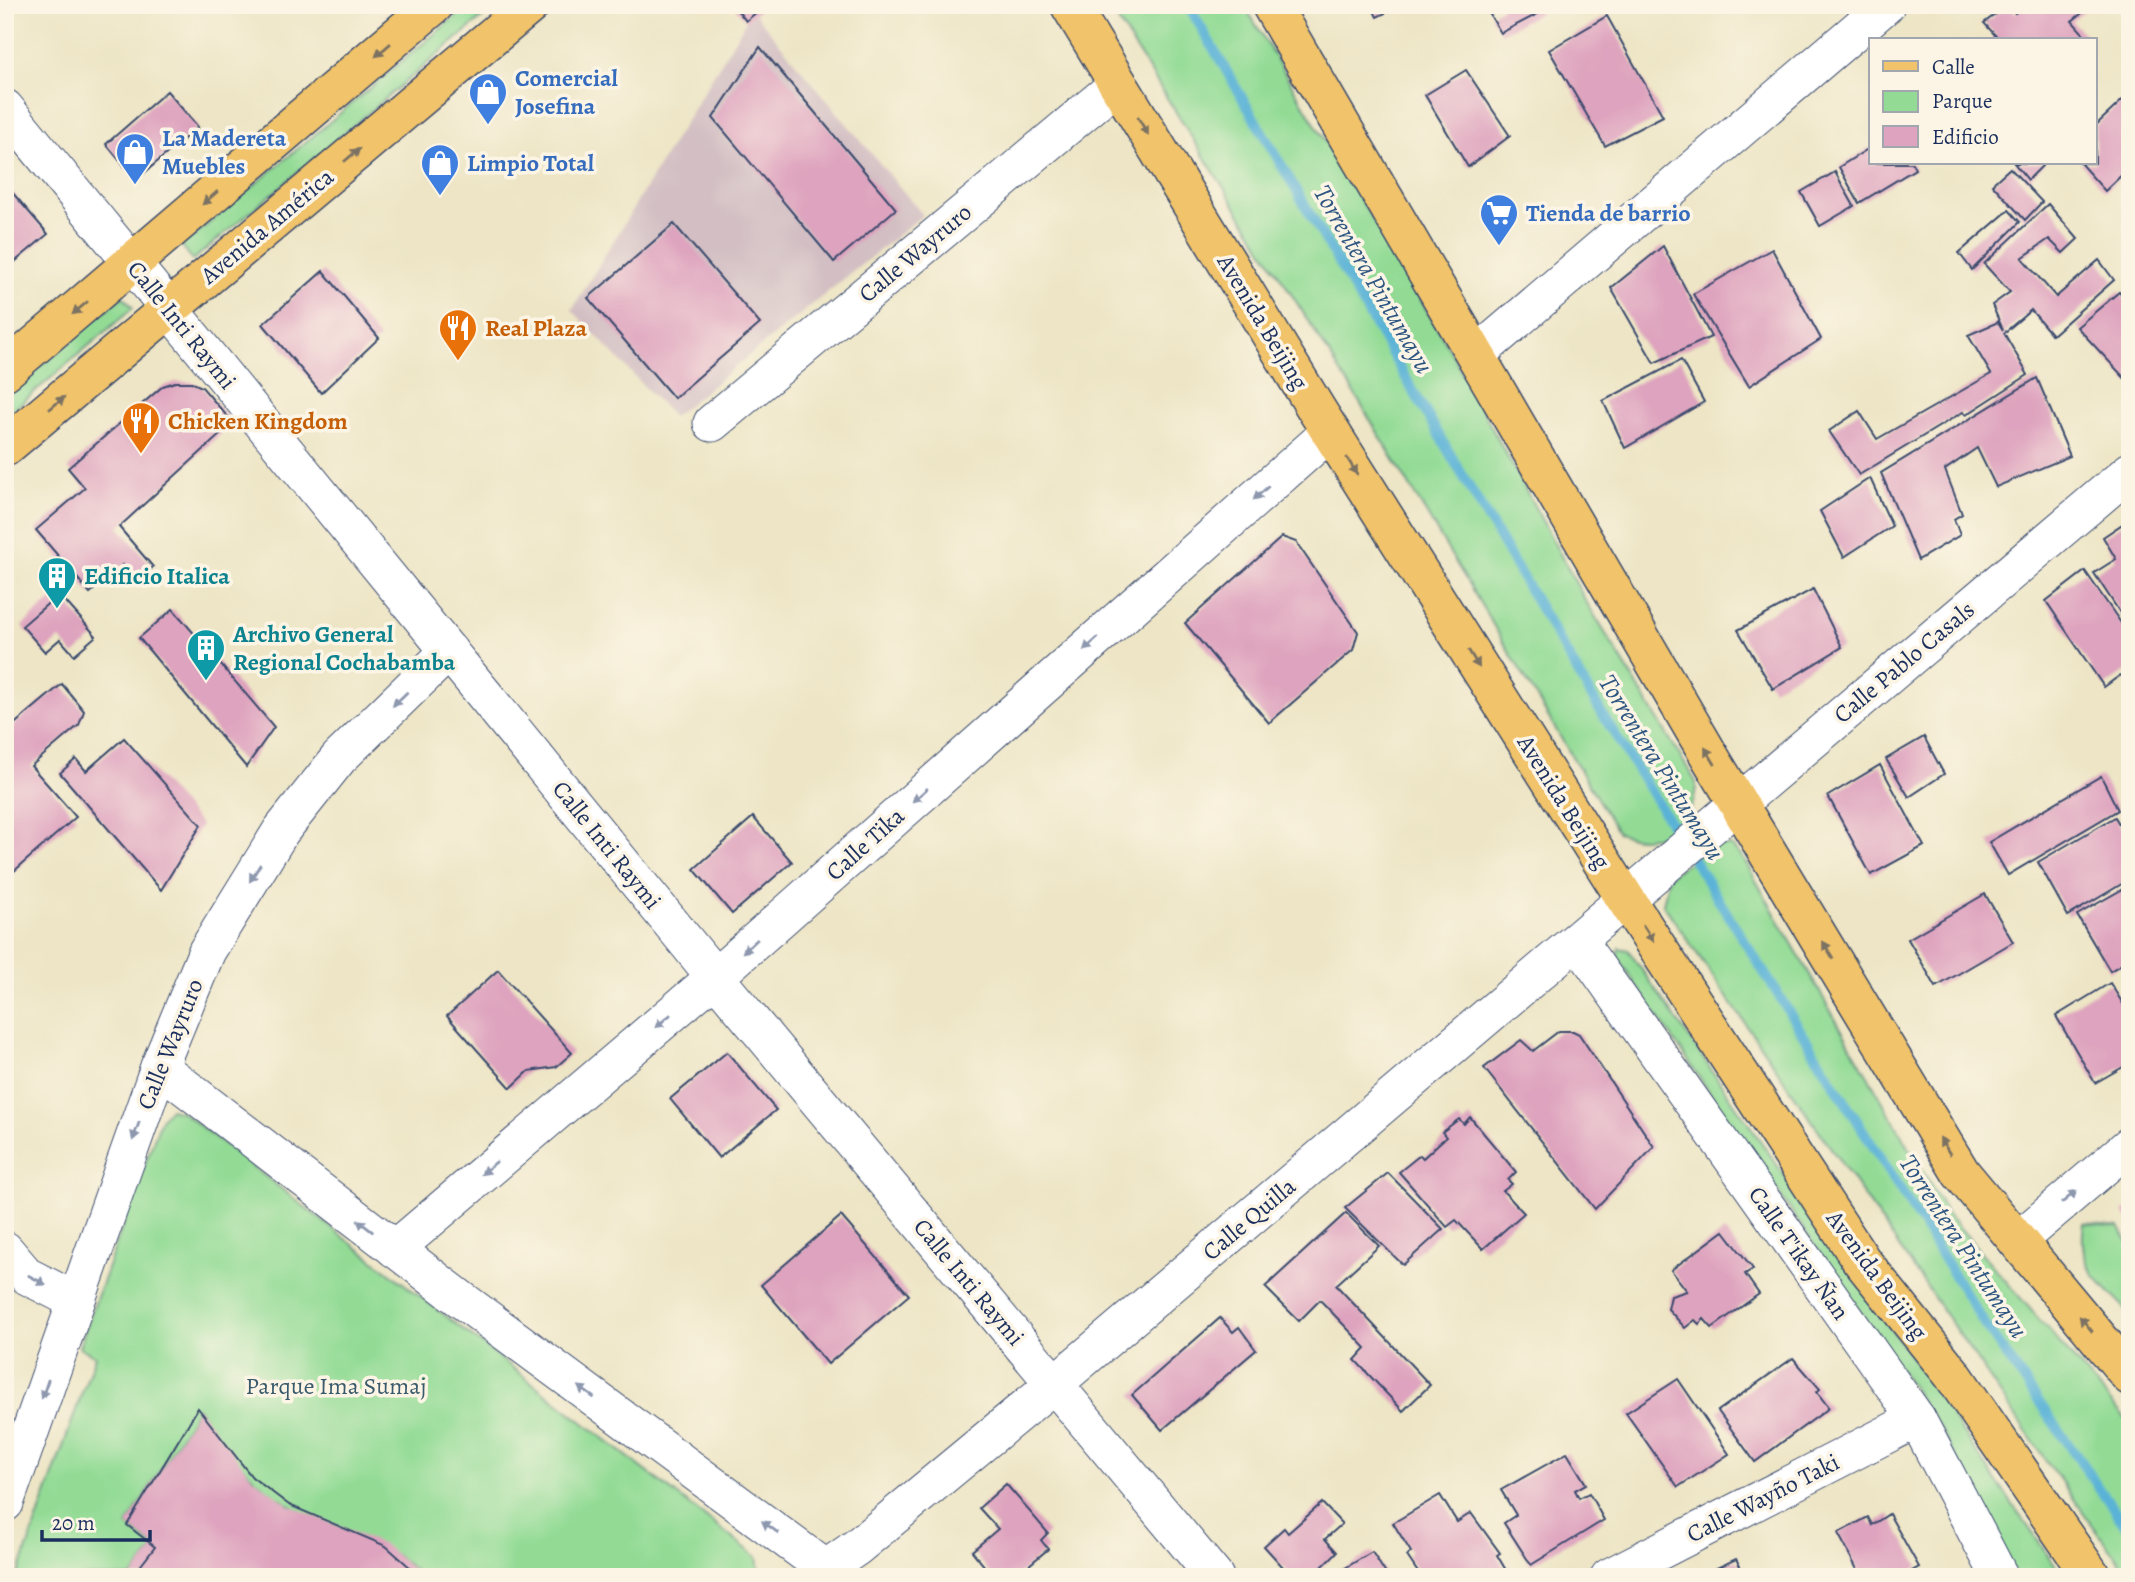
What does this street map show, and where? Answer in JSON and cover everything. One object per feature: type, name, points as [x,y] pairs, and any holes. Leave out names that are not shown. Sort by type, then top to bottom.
[{"type":"main road","points":[[5,371],[434,5]]},
{"type":"main road","name":"Avenida América","points":[[5,447],[530,5]]},
{"type":"main road","name":"Avenida Beijing","points":[[1070,5],[1330,432],[1625,898],[1861,1261],[1953,1376],[2091,1577]]},
{"type":"main road","points":[[1271,5],[1738,802],[1961,1173],[2130,1376]]},
{"type":"street","points":[[1476,355],[1886,5]]},
{"type":"street","name":"Calle Wayruro","points":[[712,423],[1118,84]]},
{"type":"street","name":"Calle Inti Raymi","points":[[5,108],[715,977],[1215,1577]]},
{"type":"street","name":"Calle Tika","points":[[394,1249],[715,977],[1330,432]]},
{"type":"street","name":"Calle Pablo Casals","points":[[1687,845],[2130,471]]},
{"type":"street","name":"Calle Wayruro","points":[[5,1503],[159,1067],[207,951],[281,831],[340,758],[449,652]]},
{"type":"street","name":"Calle Quilla","points":[[825,1573],[1054,1384],[1578,941],[1687,845]]},
{"type":"street","name":"Calle T'ikay Ñan","points":[[1578,941],[1917,1419],[2000,1577]]},
{"type":"street","points":[[159,1067],[394,1249],[825,1573]]},
{"type":"street","points":[[2017,1241],[2130,1145]]},
{"type":"street","points":[[5,1250],[27,1276],[76,1301]]},
{"type":"street","name":"Calle Wayño Taki","points":[[1609,1577],[1917,1419]]},
{"type":"shaded area","points":[[755,14],[923,215],[673,417],[572,310],[746,21]]},
{"type":"green space","points":[[469,5],[497,5],[193,260],[182,246]]},
{"type":"green space","points":[[1108,5],[1244,5],[1446,343],[1585,600],[1696,782],[1690,810],[1672,830],[1647,838],[1618,833],[1354,393]]},
{"type":"green space","points":[[123,296],[133,308],[5,417],[5,396]]},
{"type":"green space","points":[[1714,844],[1731,846],[1743,858],[1946,1212],[2130,1424],[2130,1577],[2045,1459],[1663,904],[1669,876]]},
{"type":"green space","points":[[1619,948],[1628,950],[2063,1577],[2016,1577],[1941,1430],[1617,957]]},
{"type":"green space","name":"Parque Ima Sumaj","points":[[170,1109],[182,1112],[757,1557],[760,1577],[421,1577],[373,1541],[308,1515],[276,1496],[238,1462],[198,1408],[127,1525],[155,1547],[132,1577],[17,1577],[95,1356],[79,1347],[162,1117]]},
{"type":"green space","points":[[2084,1223],[2119,1227],[2130,1245],[2130,1314],[2093,1274],[2084,1253]]},
{"type":"building","points":[[733,5],[765,5],[746,21]]},
{"type":"building","points":[[1371,5],[1402,5],[1377,17]]},
{"type":"building","points":[[1506,5],[1555,5],[1501,33],[1490,15]]},
{"type":"building","points":[[2008,5],[2015,13],[2023,5],[2039,5],[2042,8],[2045,5],[2081,5],[2086,10],[2072,21],[2087,38],[1993,38],[1996,36],[1984,23]]},
{"type":"building","points":[[1607,16],[1663,116],[1605,146],[1549,50]]},
{"type":"building","points":[[760,47],[896,209],[834,262],[713,118]]},
{"type":"building","points":[[1466,70],[1510,136],[1468,167],[1425,95]]},
{"type":"building","points":[[167,91],[198,127],[136,180],[106,144]]},
{"type":"building","points":[[2130,93],[2130,167],[2105,191],[2081,164],[2096,164],[2096,125]]},
{"type":"building","points":[[1869,148],[1869,164],[1912,164],[1915,169],[1859,203],[1839,167]]},
{"type":"building","points":[[2015,164],[2044,164],[2028,180]]},
{"type":"building","points":[[2010,168],[2042,202],[2025,220],[1992,184]]},
{"type":"building","points":[[1835,172],[1854,206],[1820,226],[1801,192]]},
{"type":"building","points":[[5,184],[48,234],[5,270]]},
{"type":"building","points":[[2048,204],[2078,239],[2063,253],[2049,239],[2022,258],[2056,297],[2099,260],[2114,280],[2052,335],[2031,310],[2004,333],[2028,375],[1966,415],[1963,412],[1859,475],[1829,431],[1859,411],[1877,439],[1991,374],[1968,335],[1998,322],[2003,330],[1992,305],[2010,292],[1984,264]]},
{"type":"building","points":[[2009,210],[2020,222],[1972,270],[1959,253]]},
{"type":"building","points":[[674,224],[760,324],[674,398],[588,298]]},
{"type":"building","points":[[1663,246],[1711,337],[1654,363],[1611,288]]},
{"type":"building","points":[[1772,249],[1821,339],[1749,386],[1693,294]]},
{"type":"building","points":[[323,271],[379,338],[321,393],[263,324]]},
{"type":"building","points":[[2119,292],[2130,304],[2130,384],[2077,327]]},
{"type":"building","points":[[1681,360],[1704,402],[1625,448],[1603,401]]},
{"type":"building","points":[[2037,378],[2070,456],[1996,487],[1977,448],[1945,470],[1962,514],[1954,519],[1960,535],[1918,560],[1881,473]]},
{"type":"building","name":"Chicken Kingdom","points":[[175,382],[191,382],[202,387],[233,423],[119,527],[153,567],[137,581],[123,565],[90,593],[36,530],[85,488],[68,468],[163,386]]},
{"type":"building","points":[[1870,478],[1892,526],[1844,557],[1820,511]]},
{"type":"building","points":[[2124,523],[2130,532],[2130,628],[2094,573],[2116,559],[2103,537]]},
{"type":"building","points":[[1282,537],[1296,542],[1358,632],[1353,650],[1269,723],[1185,623]]},
{"type":"building","points":[[2085,571],[2130,636],[2130,668],[2104,687],[2046,601]]},
{"type":"building","points":[[1813,589],[1842,647],[1773,689],[1738,630]]},
{"type":"building","name":"Edificio Italica","points":[[59,594],[96,636],[74,655],[60,639],[45,652],[22,626]]},
{"type":"building","name":"Archivo General Regional Cochabamba","points":[[173,609],[274,727],[246,767],[139,638]]},
{"type":"building","points":[[62,684],[84,711],[79,725],[31,766],[76,817],[5,879],[5,732]]},
{"type":"building","points":[[1924,737],[1944,774],[1909,797],[1886,759]]},
{"type":"building","points":[[124,738],[201,825],[161,890],[60,773],[76,759],[86,771]]},
{"type":"building","points":[[1880,765],[1924,846],[1871,875],[1828,796]]},
{"type":"building","points":[[2101,776],[2118,810],[2008,875],[1989,842]]},
{"type":"building","points":[[753,817],[792,862],[732,914],[694,869]]},
{"type":"building","points":[[2115,817],[2130,843],[2130,879],[2068,916],[2038,862]]},
{"type":"building","points":[[2130,885],[2130,959],[2110,971],[2077,915]]},
{"type":"building","points":[[1985,894],[2013,942],[1936,987],[1908,939]]},
{"type":"building","points":[[498,970],[572,1053],[556,1067],[529,1071],[511,1088],[447,1016]]},
{"type":"building","points":[[2110,983],[2130,1015],[2130,1063],[2095,1083],[2056,1016]]},
{"type":"building","points":[[1559,1031],[1579,1034],[1654,1147],[1595,1209],[1484,1068],[1521,1040],[1533,1051]]},
{"type":"building","points":[[727,1052],[776,1110],[719,1158],[670,1099]]},
{"type":"building","points":[[1470,1117],[1516,1172],[1508,1180],[1512,1184],[1503,1191],[1524,1213],[1483,1249],[1456,1220],[1447,1227],[1399,1172],[1420,1155],[1423,1158],[1446,1137],[1442,1132],[1459,1119],[1464,1124]]},
{"type":"building","points":[[1388,1173],[1443,1229],[1403,1265],[1345,1208]]},
{"type":"building","points":[[2130,1208],[2130,1222],[2123,1212]]},
{"type":"building","points":[[1346,1213],[1379,1246],[1336,1285],[1430,1385],[1403,1411],[1355,1360],[1366,1348],[1320,1300],[1299,1321],[1265,1287]]},
{"type":"building","points":[[841,1216],[909,1295],[828,1364],[761,1285]]},
{"type":"building","points":[[1724,1231],[1753,1269],[1745,1274],[1759,1294],[1712,1328],[1704,1319],[1699,1324],[1695,1320],[1685,1328],[1668,1309],[1671,1296],[1687,1291],[1671,1270]]},
{"type":"building","points":[[1220,1318],[1233,1332],[1239,1327],[1256,1350],[1162,1430],[1132,1395]]},
{"type":"building","points":[[1793,1358],[1820,1389],[1817,1392],[1829,1408],[1755,1462],[1718,1411]]},
{"type":"building","points":[[1678,1379],[1729,1454],[1678,1487],[1626,1413]]},
{"type":"building","points":[[198,1408],[252,1477],[289,1505],[386,1546],[421,1577],[132,1577],[155,1547],[127,1525]]},
{"type":"building","points":[[1567,1453],[1586,1484],[1575,1490],[1579,1498],[1589,1493],[1604,1520],[1531,1565],[1504,1523],[1516,1515],[1501,1490]]},
{"type":"building","points":[[1006,1484],[1048,1533],[1041,1540],[1048,1549],[1015,1577],[993,1577],[972,1551],[998,1529],[979,1508]]},
{"type":"building","points":[[1440,1495],[1457,1522],[1471,1513],[1500,1553],[1497,1555],[1510,1577],[1421,1577],[1407,1556],[1411,1552],[1393,1523]]},
{"type":"building","points":[[1322,1503],[1342,1524],[1325,1539],[1337,1552],[1312,1577],[1292,1577],[1264,1546],[1284,1528],[1288,1533]]},
{"type":"building","points":[[1889,1514],[1919,1567],[1901,1577],[1861,1577],[1838,1533],[1868,1517],[1872,1525]]},
{"type":"building","points":[[1372,1552],[1388,1577],[1330,1577]]},
{"type":"building","points":[[1736,1559],[1746,1577],[1708,1577],[1706,1573]]},
{"type":"waterway","name":"Torrentera Pintumayu","points":[[1188,5],[1599,709],[1987,1328],[2130,1532]]},
{"type":"place","name":"Comercial Josefina","points":[[488,126]]},
{"type":"place","name":"La Madereta Muebles","points":[[135,186]]},
{"type":"place","name":"Limpio Total","points":[[440,197]]},
{"type":"place","name":"Tienda de barrio","points":[[1499,247]]},
{"type":"place","name":"Real Plaza","points":[[458,362]]},
{"type":"place","name":"Chicken Kingdom","points":[[141,455]]},
{"type":"place","name":"Edificio Italica","points":[[57,610]]},
{"type":"place","name":"Archivo General Regional Cochabamba","points":[[206,682]]}]
